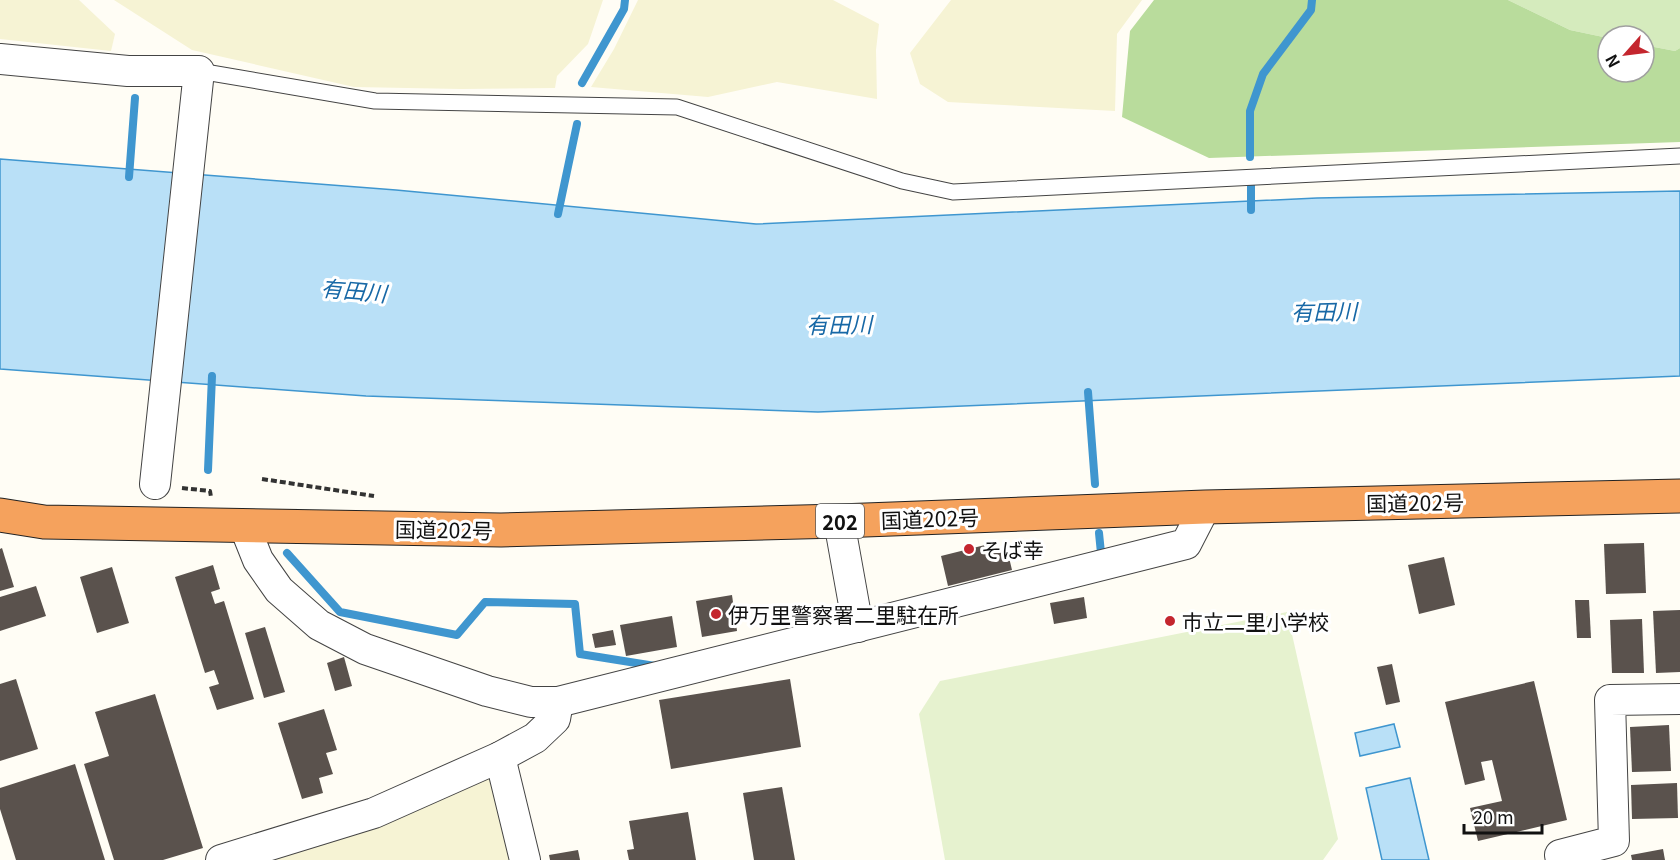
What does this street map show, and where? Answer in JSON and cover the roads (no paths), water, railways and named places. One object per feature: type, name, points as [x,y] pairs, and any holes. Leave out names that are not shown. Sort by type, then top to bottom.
[{"type":"highway","name":"国道202号","points":[[0,515],[44,522],[501,530],[839,522],[1205,507],[1680,496]]},
{"type":"street","points":[[0,59],[128,71],[199,71],[155,484]]},
{"type":"street","points":[[244,525],[258,560],[279,590],[319,625],[365,650],[487,692],[531,702],[558,702],[1186,544],[1205,507]]},
{"type":"street","points":[[839,522],[858,627]]},
{"type":"street","points":[[1561,860],[1560,855],[1614,841],[1610,700],[1680,699]]},
{"type":"street","points":[[221,860],[374,813],[500,757],[535,738],[555,719],[558,702]]},
{"type":"street","points":[[500,757],[525,860]]},
{"type":"lane","points":[[199,71],[375,100],[676,107],[902,180],[953,192],[1680,156]]},
{"type":"water","name":"有田川","points":[[0,159],[396,190],[756,224],[1317,198],[1680,191],[1680,376],[818,412],[366,396],[0,369]]},
{"type":"water","points":[[1394,724],[1400,747],[1360,756],[1355,733]]},
{"type":"water","points":[[1410,778],[1429,860],[1382,860],[1366,788]]},
{"type":"waterway","points":[[582,83],[624,9],[625,0]]},
{"type":"waterway","points":[[1250,157],[1250,111],[1263,74],[1311,10],[1312,0]]},
{"type":"waterway","points":[[129,177],[135,98]]},
{"type":"waterway","points":[[558,214],[577,124]]},
{"type":"waterway","points":[[1251,184],[1251,210]]},
{"type":"waterway","points":[[208,470],[212,376]]},
{"type":"waterway","points":[[1088,392],[1095,484]]},
{"type":"waterway","points":[[1094,555],[1101,553],[1099,533]]},
{"type":"waterway","points":[[287,553],[340,612],[457,635],[485,602],[575,604],[580,654],[655,666]]},
{"type":"place","name":"そば幸","points":[[969,549]]},
{"type":"place","name":"伊万里警察署二里駐在所","points":[[716,614]]},
{"type":"place","name":"市立二里小学校","points":[[1170,621]]}]
